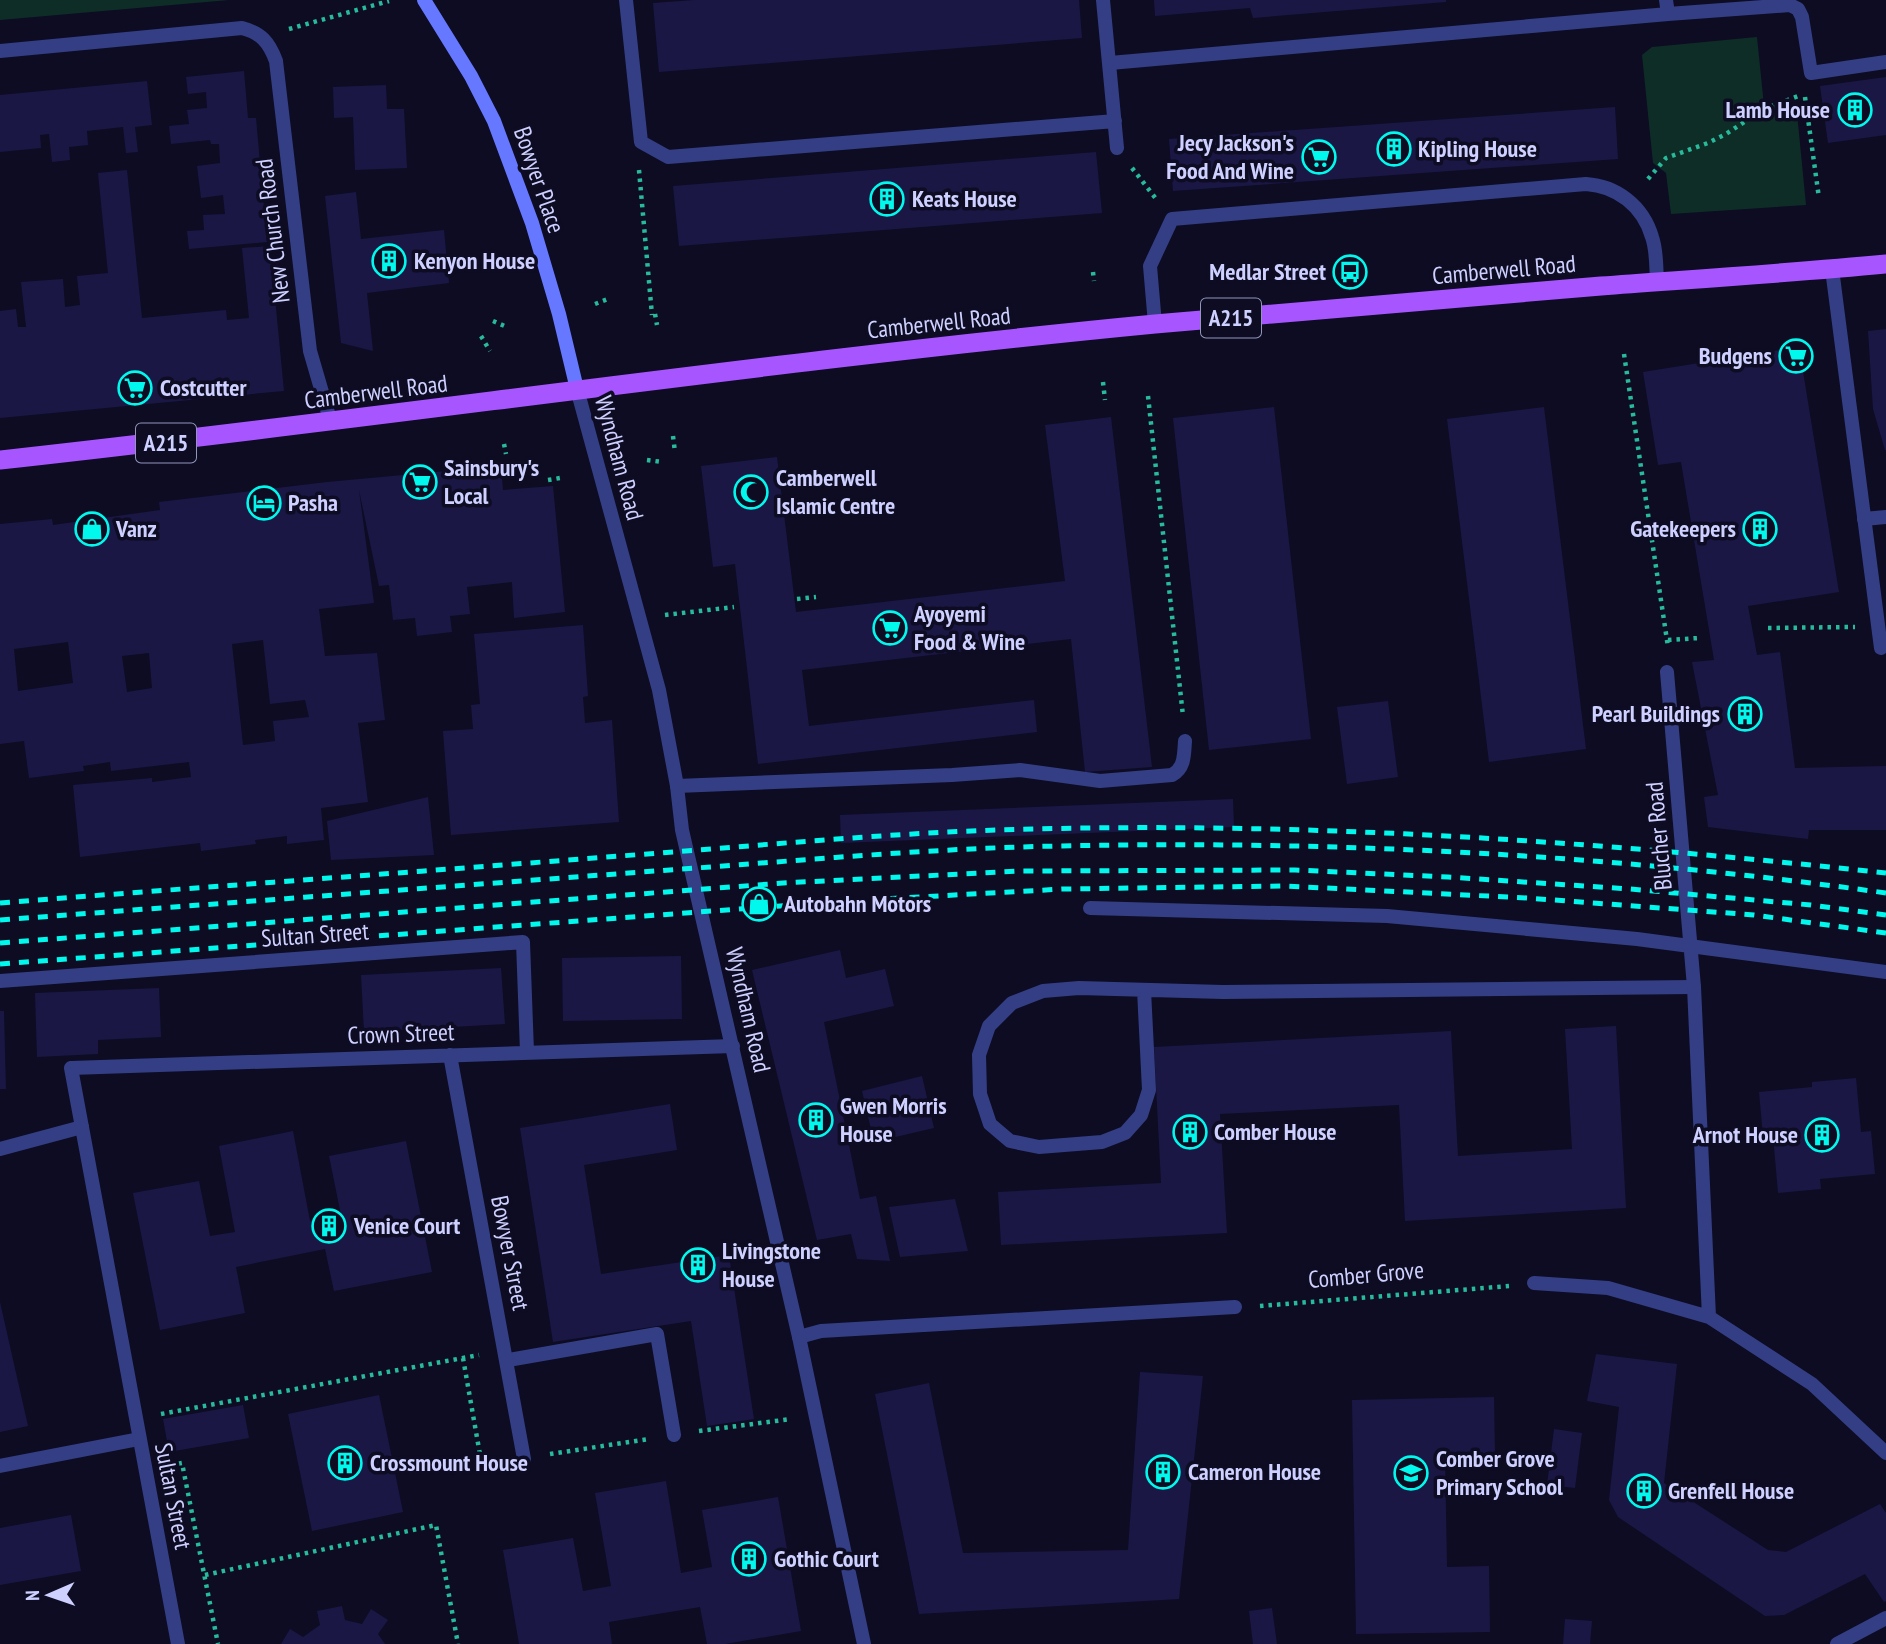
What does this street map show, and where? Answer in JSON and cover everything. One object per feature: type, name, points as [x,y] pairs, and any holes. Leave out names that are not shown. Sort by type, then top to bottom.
[{"type":"main road","name":"Bowyer Place","points":[[424,0],[471,76],[494,121],[536,236],[577,389]]},
{"type":"main road","name":"Camberwell Road","points":[[0,460],[331,423],[577,389],[1155,324],[1886,264]]},
{"type":"street","points":[[626,0],[641,142],[668,157],[1115,121]]},
{"type":"street","points":[[1103,0],[1117,148]]},
{"type":"street","points":[[1110,63],[1667,7],[1731,4],[1782,5],[1798,9],[1804,26],[1811,73],[1886,62]]},
{"type":"street","points":[[0,51],[242,28],[262,36]]},
{"type":"street","name":"New Church Road","points":[[262,36],[271,47],[276,61],[310,351],[331,423]]},
{"type":"street","points":[[1155,324],[1150,266],[1172,219],[1597,185],[1623,195],[1642,216],[1652,235],[1657,282]]},
{"type":"street","points":[[1832,269],[1881,648]]},
{"type":"street","name":"Wyndham Road","points":[[577,389],[659,690],[677,786],[682,830],[799,1337],[864,1644]]},
{"type":"street","points":[[1864,519],[1886,517]]},
{"type":"street","name":"Blucher Road","points":[[1667,672],[1692,948],[1709,1317]]},
{"type":"street","points":[[677,786],[1020,770],[1100,781],[1172,775],[1179,771],[1182,764],[1185,741]]},
{"type":"street","points":[[1090,908],[1387,916],[1637,939],[1886,972]]},
{"type":"street","name":"Sultan Street","points":[[0,981],[523,942],[527,1052]]},
{"type":"street","points":[[1144,990],[1149,1090],[1141,1115],[1125,1133],[1102,1142],[1039,1147],[1010,1141],[990,1124],[981,1094],[978,1055],[989,1027],[1012,1003],[1042,991],[1079,988],[1237,992],[1694,987]]},
{"type":"street","name":"Crown Street","points":[[71,1068],[733,1046]]},
{"type":"street","name":"Bowyer Street","points":[[450,1055],[524,1459]]},
{"type":"street","name":"Sultan Street","points":[[71,1068],[178,1644]]},
{"type":"street","points":[[0,1149],[82,1127]]},
{"type":"street","points":[[1534,1283],[1608,1288],[1709,1317],[1812,1384],[1886,1453]]},
{"type":"street","points":[[799,1337],[821,1331],[1235,1307]]},
{"type":"street","points":[[506,1355],[657,1334],[674,1435]]},
{"type":"street","points":[[0,1466],[139,1439]]},
{"type":"street","points":[[1837,1644],[1886,1618]]},
{"type":"path","points":[[262,36],[389,1]]},
{"type":"path","points":[[1648,179],[1666,159],[1726,134],[1763,109],[1805,93],[1819,198]]},
{"type":"path","points":[[641,142],[638,157],[653,315],[657,325]]},
{"type":"path","points":[[1117,148],[1172,219]]},
{"type":"path","points":[[1093,272],[1094,281]]},
{"type":"path","points":[[595,304],[608,299]]},
{"type":"path","points":[[492,321],[507,327]]},
{"type":"path","points":[[481,336],[490,351]]},
{"type":"path","points":[[1625,354],[1668,640],[1667,672]]},
{"type":"path","points":[[1103,382],[1105,400]]},
{"type":"path","points":[[1148,396],[1185,741]]},
{"type":"path","points":[[673,436],[675,452]]},
{"type":"path","points":[[504,444],[506,454]]},
{"type":"path","points":[[648,460],[662,462]]},
{"type":"path","points":[[548,480],[560,478]]},
{"type":"path","points":[[797,599],[816,597]]},
{"type":"path","points":[[639,618],[734,607]]},
{"type":"path","points":[[1768,628],[1878,627]]},
{"type":"path","points":[[1668,640],[1699,638]]},
{"type":"path","name":"Comber Grove","points":[[1235,1307],[1534,1283]]},
{"type":"path","points":[[136,1419],[506,1355]]},
{"type":"path","points":[[674,1435],[816,1415]]},
{"type":"path","points":[[182,1463],[218,1644]]},
{"type":"path","points":[[205,1575],[436,1525],[458,1644]]},
{"type":"green space","points":[[0,0],[229,0],[0,20]]},
{"type":"green space","points":[[1757,37],[1764,106],[1796,103],[1806,205],[1671,214],[1666,173],[1653,163],[1642,55],[1652,47]]},
{"type":"building","points":[[694,0],[1079,0],[1082,38],[659,72],[653,3]]},
{"type":"building","points":[[1154,0],[1446,2],[1253,18],[1250,8],[1155,16]]},
{"type":"building","points":[[244,71],[248,118],[256,118],[267,242],[189,249],[187,231],[204,230],[203,215],[225,214],[223,195],[201,198],[197,166],[220,163],[219,144],[211,144],[210,140],[171,144],[169,126],[189,124],[187,110],[207,108],[206,92],[188,94],[186,77]]},
{"type":"building","name":"Lamb House","points":[[1886,77],[1886,135],[1828,143],[1820,86]]},
{"type":"building","points":[[147,81],[152,125],[135,127],[138,152],[126,153],[123,127],[87,131],[88,145],[69,147],[70,160],[52,162],[49,134],[40,135],[41,148],[0,152],[0,95]]},
{"type":"building","points":[[386,85],[387,109],[404,109],[407,168],[355,170],[353,117],[334,118],[333,87]]},
{"type":"building","name":"Kipling House","points":[[1615,107],[1618,159],[1173,191],[1169,139]]},
{"type":"building","name":"Keats House","points":[[1096,152],[1102,213],[679,246],[673,186]]},
{"type":"building","points":[[127,170],[142,318],[226,310],[227,320],[249,318],[242,248],[270,246],[284,391],[0,418],[0,311],[16,309],[18,327],[26,327],[21,282],[63,279],[65,307],[80,305],[77,276],[108,273],[98,173]]},
{"type":"building","name":"Kenyon House","points":[[356,192],[361,239],[444,230],[449,283],[367,293],[373,351],[341,343],[325,196]]},
{"type":"building","points":[[1886,329],[1885,450],[1873,409],[1868,331]]},
{"type":"building","name":"Gatekeepers","points":[[1799,347],[1839,592],[1748,606],[1757,655],[1780,652],[1795,768],[1886,766],[1886,830],[1809,830],[1808,839],[1708,827],[1704,797],[1718,795],[1692,662],[1714,660],[1681,462],[1658,465],[1643,372]]},
{"type":"building","points":[[1274,407],[1311,739],[1209,750],[1173,418]]},
{"type":"building","points":[[1544,407],[1586,749],[1489,762],[1447,419]]},
{"type":"building","points":[[1111,417],[1152,767],[1085,772],[1071,639],[802,670],[809,726],[1034,700],[1037,732],[758,764],[735,564],[713,567],[701,466],[777,457],[796,612],[1065,581],[1045,425]]},
{"type":"building","points":[[501,466],[503,490],[553,486],[565,612],[514,618],[512,582],[467,587],[470,614],[450,616],[452,632],[417,636],[415,618],[393,620],[389,585],[379,586],[359,490],[374,603],[319,609],[325,656],[377,653],[385,720],[358,723],[368,802],[321,808],[324,840],[287,844],[287,836],[255,840],[256,844],[201,851],[200,843],[80,857],[73,785],[152,778],[152,782],[191,777],[189,762],[111,771],[110,762],[83,766],[84,771],[29,778],[24,741],[0,744],[0,524],[52,519],[53,525],[160,510],[159,502],[327,482]],"holes":[[[263,640],[270,704],[305,700],[309,717],[273,721],[275,741],[243,745],[232,644]],[[68,642],[73,683],[18,691],[14,649]],[[149,653],[152,688],[127,692],[122,656]]]},
{"type":"building","points":[[583,625],[588,696],[583,697],[585,723],[612,720],[619,822],[451,835],[443,731],[473,729],[471,705],[480,704],[474,634]]},
{"type":"building","points":[[1388,701],[1398,777],[1347,784],[1337,707]]},
{"type":"building","points":[[428,797],[434,855],[331,860],[327,821]]},
{"type":"building","points":[[1233,799],[1234,827],[841,843],[840,815]]},
{"type":"building","name":"Gwen Morris House","points":[[840,950],[846,978],[885,969],[894,1006],[824,1022],[860,1199],[876,1196],[890,1261],[857,1259],[851,1234],[817,1240],[752,970]]},
{"type":"building","points":[[681,956],[682,1019],[563,1021],[562,958]]},
{"type":"building","points":[[501,968],[505,1024],[364,1032],[361,975]]},
{"type":"building","points":[[159,988],[161,1037],[98,1040],[98,1054],[37,1057],[35,993]]},
{"type":"building","points":[[0,1011],[4,1011],[6,1089],[0,1089]]},
{"type":"building","name":"Comber House","points":[[1616,1026],[1626,1208],[1405,1221],[1399,1105],[1220,1114],[1227,1233],[1001,1245],[998,1192],[1161,1183],[1154,1047],[1451,1031],[1458,1156],[1572,1149],[1565,1029]]},
{"type":"building","points":[[922,1076],[934,1128],[874,1142],[862,1091]]},
{"type":"building","name":"Arnot House","points":[[1856,1078],[1861,1132],[1871,1131],[1875,1174],[1820,1179],[1821,1189],[1778,1193],[1773,1135],[1763,1136],[1759,1092],[1812,1087],[1812,1082]]},
{"type":"building","name":"Livingstone House","points":[[670,1104],[677,1150],[584,1165],[601,1274],[729,1255],[754,1419],[707,1426],[691,1321],[553,1342],[520,1128]]},
{"type":"building","name":"Venice Court","points":[[293,1131],[310,1221],[341,1215],[329,1156],[406,1141],[432,1272],[334,1291],[325,1249],[236,1267],[245,1313],[160,1330],[133,1193],[199,1181],[210,1236],[235,1232],[219,1146]]},
{"type":"building","points":[[955,1199],[968,1251],[900,1257],[889,1207]]},
{"type":"building","points":[[0,1302],[28,1426],[0,1432]]},
{"type":"building","name":"Grenfell House","points":[[1596,1354],[1677,1364],[1664,1483],[1768,1550],[1786,1552],[1880,1504],[1886,1513],[1886,1601],[1884,1602],[1865,1574],[1784,1615],[1765,1616],[1618,1517],[1609,1500],[1619,1407],[1587,1401]]},
{"type":"building","name":"Cameron House","points":[[1140,1372],[1203,1376],[1179,1599],[919,1614],[875,1394],[929,1383],[963,1553],[1128,1550]]},
{"type":"building","name":"Crossmount House","points":[[379,1395],[403,1512],[312,1531],[288,1414]]},
{"type":"building","points":[[1494,1397],[1495,1454],[1445,1455],[1447,1567],[1489,1566],[1490,1632],[1356,1634],[1352,1400]]},
{"type":"building","points":[[243,1405],[249,1438],[169,1452],[163,1419]]},
{"type":"building","points":[[1554,1429],[1582,1433],[1575,1488],[1547,1485]]},
{"type":"building","name":"Gothic Court","points":[[666,1481],[681,1573],[712,1567],[702,1510],[778,1497],[801,1631],[725,1644],[707,1644],[700,1607],[609,1622],[612,1644],[519,1644],[503,1550],[573,1538],[583,1591],[611,1586],[595,1493]]},
{"type":"building","points":[[71,1515],[81,1571],[0,1585],[0,1528]]},
{"type":"building","points":[[342,1606],[345,1620],[362,1624],[371,1609],[388,1620],[378,1634],[385,1644],[281,1644],[290,1629],[303,1637],[320,1625],[317,1611]]},
{"type":"building","points":[[1272,1608],[1277,1644],[1253,1644],[1249,1611]]},
{"type":"building","points":[[1565,1619],[1592,1621],[1590,1644],[1563,1644]]},
{"type":"railway","points":[[0,903],[872,837],[1033,829],[1247,829],[1460,837],[1673,852],[1886,873]]},
{"type":"railway","points":[[0,920],[872,855],[1061,846],[1267,845],[1475,853],[1682,869],[1886,893]]},
{"type":"railway","points":[[0,943],[783,883],[1020,871],[1295,870],[1448,877],[1630,889],[1811,905],[1886,915]]},
{"type":"railway","points":[[0,964],[847,901],[1063,889],[1285,886],[1527,898],[1754,915],[1886,933]]},
{"type":"place","name":"Lamb House","points":[[1855,110]]},
{"type":"place","name":"Kipling House","points":[[1394,149]]},
{"type":"place","name":"Jecy Jackson's Food And Wine","points":[[1319,157]]},
{"type":"place","name":"Keats House","points":[[887,199]]},
{"type":"place","name":"Kenyon House","points":[[389,261]]},
{"type":"place","name":"Medlar Street","points":[[1350,272]]},
{"type":"place","name":"Budgens","points":[[1796,356]]},
{"type":"place","name":"Costcutter","points":[[135,388]]},
{"type":"place","name":"Sainsbury's Local","points":[[420,482]]},
{"type":"place","name":"Camberwell Islamic Centre","points":[[751,492]]},
{"type":"place","name":"Pasha","points":[[264,503]]},
{"type":"place","name":"Vanz","points":[[92,529]]},
{"type":"place","name":"Gatekeepers","points":[[1760,529]]},
{"type":"place","name":"Ayoyemi Food & Wine","points":[[890,628]]},
{"type":"place","name":"Pearl Buildings","points":[[1745,714]]},
{"type":"place","name":"Autobahn Motors","points":[[759,904]]},
{"type":"place","name":"Gwen Morris House","points":[[816,1120]]},
{"type":"place","name":"Comber House","points":[[1190,1132]]},
{"type":"place","name":"Arnot House","points":[[1822,1135]]},
{"type":"place","name":"Venice Court","points":[[329,1226]]},
{"type":"place","name":"Livingstone House","points":[[698,1265]]},
{"type":"place","name":"Crossmount House","points":[[345,1463]]},
{"type":"place","name":"Cameron House","points":[[1163,1472]]},
{"type":"place","name":"Comber Grove Primary School","points":[[1411,1473]]},
{"type":"place","name":"Grenfell House","points":[[1644,1491]]},
{"type":"place","name":"Gothic Court","points":[[749,1559]]}]
